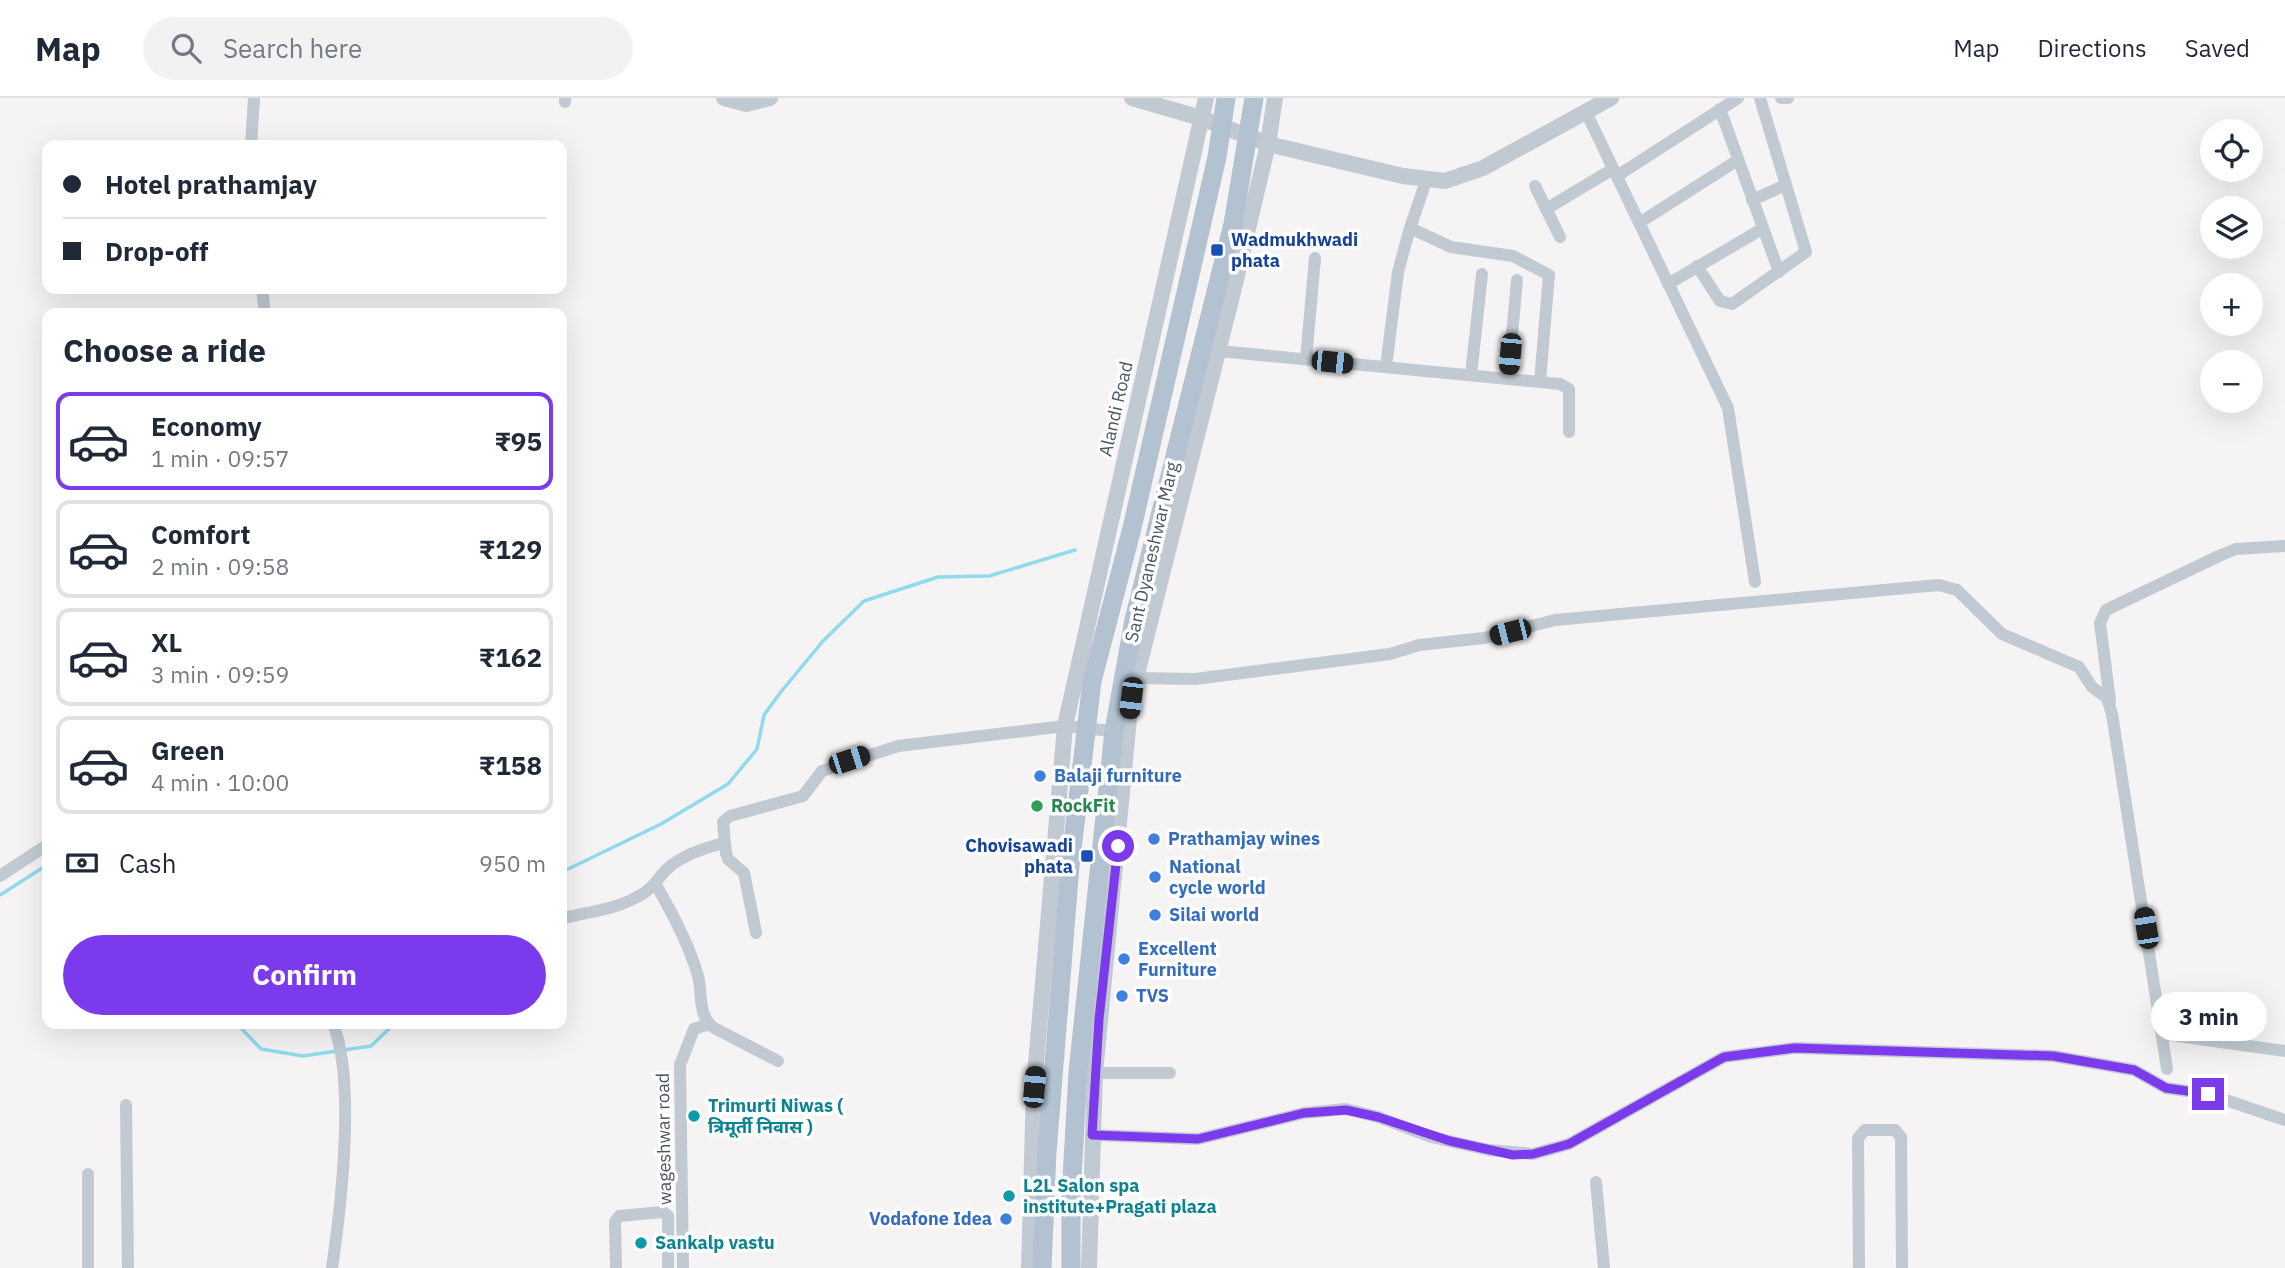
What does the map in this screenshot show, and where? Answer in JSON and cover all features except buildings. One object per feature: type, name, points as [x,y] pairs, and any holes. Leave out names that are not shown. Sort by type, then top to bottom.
[{"type":"main road","name":"Sant Dyaneshwar Marg","points":[[1085,733],[1092,681],[1132,528],[1226,98]]},
{"type":"main road","name":"Sant Dyaneshwar Marg","points":[[1071,1268],[1071,1195],[1078,1072],[1133,620],[1218,291],[1254,98]]},
{"type":"main road","points":[[1042,1268],[1052,1076],[1085,733]]},
{"type":"street","points":[[251,140],[254,98]]},
{"type":"street","points":[[724,98],[746,104],[770,98]]},
{"type":"street","points":[[1132,98],[1222,125],[1268,144],[1426,181],[1445,181],[1483,168],[1611,98]]},
{"type":"street","name":"Alandi Road","points":[[1029,1268],[1034,1087],[1065,726],[1206,98]]},
{"type":"street","points":[[1089,1268],[1095,1073],[1118,846],[1123,764],[1120,732],[1219,351],[1268,144],[1275,98]]},
{"type":"street","points":[[1546,209],[1615,172],[1738,98]]},
{"type":"street","points":[[1697,266],[1720,301],[1725,304],[1739,301],[1806,252],[1760,98]]},
{"type":"street","points":[[1782,98],[1788,98]]},
{"type":"street","points":[[1720,109],[1779,272]]},
{"type":"street","points":[[1586,112],[1728,408],[1755,582]]},
{"type":"street","points":[[1639,223],[1738,160]]},
{"type":"street","points":[[1386,367],[1398,272],[1426,181]]},
{"type":"street","points":[[1535,186],[1560,237]]},
{"type":"street","points":[[1752,200],[1786,186]]},
{"type":"street","points":[[1410,228],[1451,247],[1513,256],[1549,275],[1540,381]]},
{"type":"street","points":[[1668,284],[1762,229]]},
{"type":"street","points":[[1306,359],[1315,258]]},
{"type":"street","points":[[1471,375],[1482,274]]},
{"type":"street","points":[[1508,378],[1517,280]]},
{"type":"street","points":[[1219,351],[1560,384],[1569,389],[1569,432]]},
{"type":"street","points":[[2167,1069],[2110,706],[2100,624],[2106,610],[2221,555],[2236,549],[2285,546]]},
{"type":"street","points":[[1136,678],[1195,679],[1391,654],[1419,645],[1484,638],[1555,620],[1939,585],[1957,590],[2002,634],[2078,667],[2092,687],[2107,698],[2110,706]]},
{"type":"street","points":[[756,933],[744,873],[728,859],[725,819],[803,796],[817,774],[849,760],[898,746],[1065,726],[1085,733],[1120,732]]},
{"type":"street","points":[[567,917],[608,909],[656,885],[666,870],[682,859],[725,843]]},
{"type":"street","points":[[0,876],[42,848]]},
{"type":"street","points":[[656,885],[683,933],[698,974],[703,1016],[709,1024],[778,1061]]},
{"type":"street","name":"wageshwar road","points":[[683,1268],[680,1065],[694,1029],[709,1024]]},
{"type":"street","points":[[332,1268],[341,1209],[343,1067],[335,1029]]},
{"type":"street","points":[[2163,1034],[2285,1051]]},
{"type":"street","points":[[1092,1135],[1198,1139],[1304,1113],[1346,1110],[1465,1145],[1513,1155],[1533,1154],[1569,1144],[1724,1057],[1795,1048],[2053,1056],[2134,1070],[2166,1088],[2208,1094],[2285,1120]]},
{"type":"street","points":[[1095,1073],[1170,1073]]},
{"type":"street","points":[[127,1105],[128,1268]]},
{"type":"street","points":[[1859,1268],[1858,1138],[1865,1130],[1895,1130],[1901,1137],[1902,1268]]},
{"type":"street","points":[[88,1174],[88,1268]]},
{"type":"street","points":[[1596,1182],[1604,1268]]},
{"type":"street","points":[[616,1268],[615,1222],[618,1216],[663,1212],[668,1216],[668,1268]]},
{"type":"waterway","points":[[567,870],[661,824],[728,784],[757,749],[764,715],[780,693],[823,641],[864,601],[938,577],[989,576],[1075,550]]},
{"type":"waterway","points":[[0,895],[42,868]]},
{"type":"waterway","points":[[242,1029],[261,1049],[303,1056],[371,1046],[389,1029]]},
{"type":"place","name":"Wadmukhwadi phata","points":[[1217,250]]},
{"type":"place","name":"Balaji furniture","points":[[1040,776]]},
{"type":"place","name":"RockFit","points":[[1037,806]]},
{"type":"place","name":"Prathamjay wines","points":[[1154,839]]},
{"type":"place","name":"Chovisawadi phata","points":[[1087,856]]},
{"type":"place","name":"National cycle world","points":[[1155,877]]},
{"type":"place","name":"Silai world","points":[[1155,915]]},
{"type":"place","name":"Excellent Furniture","points":[[1124,959]]},
{"type":"place","name":"TVS","points":[[1122,996]]},
{"type":"place","name":"Trimurti Niwas ( त्रिमूर्ती निवास )","points":[[694,1116]]},
{"type":"place","name":"L2L Salon spa institute+Pragati plaza","points":[[1009,1196]]},
{"type":"place","name":"Vodafone Idea","points":[[1006,1219]]},
{"type":"place","name":"Sankalp vastu","points":[[641,1243]]},
{"type":"route","points":[[1118,846],[1099,1019],[1092,1135],[1198,1139],[1304,1113],[1346,1110],[1363,1112],[1431,1137],[1513,1155],[1533,1154],[1552,1151],[1569,1144],[1724,1057],[1795,1048],[2053,1056],[2134,1070],[2156,1085],[2178,1092],[2208,1094]]}]
